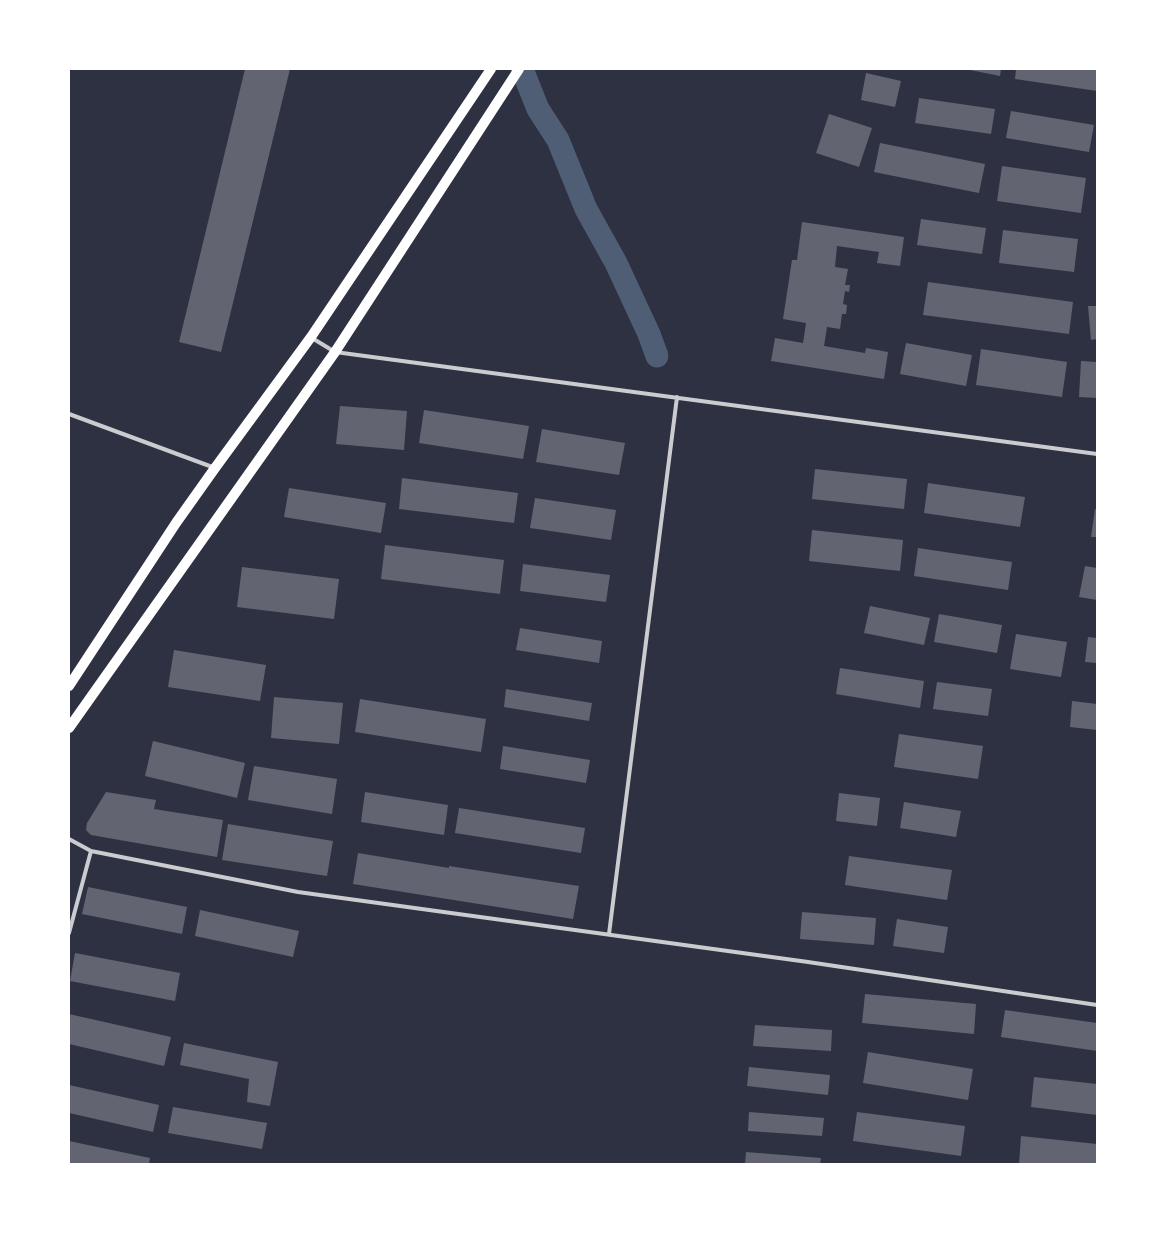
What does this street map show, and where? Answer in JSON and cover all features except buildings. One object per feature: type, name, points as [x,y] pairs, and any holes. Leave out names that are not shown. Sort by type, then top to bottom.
[{"type":"main road","points":[[69,728],[335,352],[519,69]]},
{"type":"main road","points":[[69,686],[176,523],[311,337],[488,71]]},
{"type":"street","points":[[311,337],[335,352],[1097,454]]},
{"type":"street","points":[[609,934],[678,398]]},
{"type":"street","points":[[69,414],[215,468]]},
{"type":"street","points":[[69,839],[91,852],[298,892],[816,963],[1097,1005]]},
{"type":"street","points":[[69,933],[91,852]]},
{"type":"waterway","points":[[522,69],[538,109],[558,140],[586,209],[616,263],[649,334],[657,356]]}]
